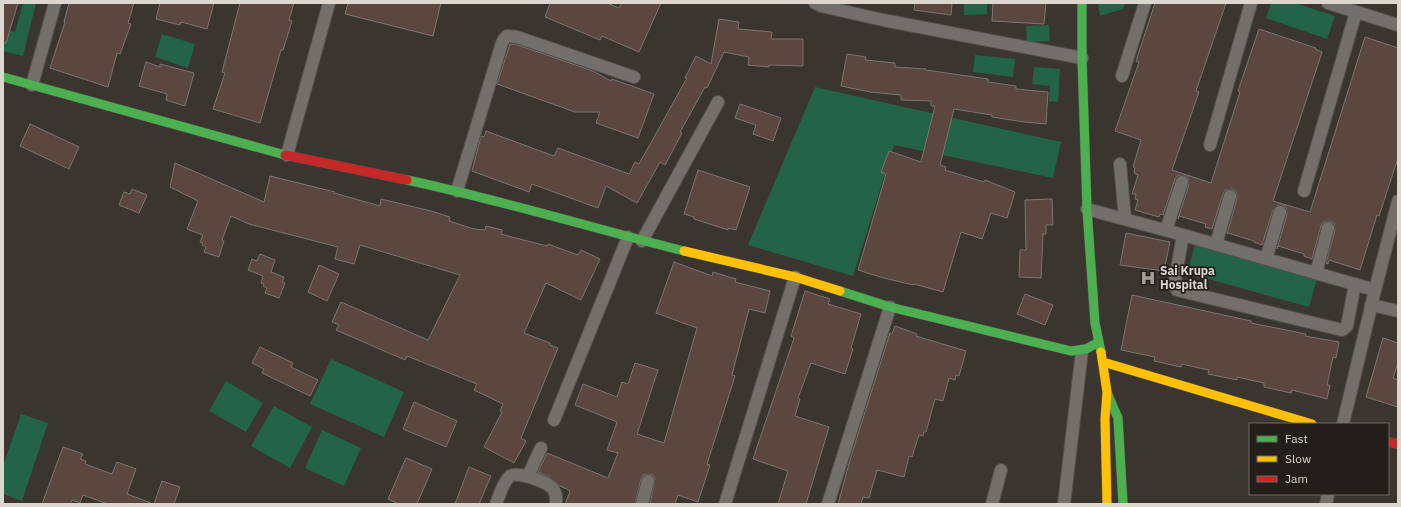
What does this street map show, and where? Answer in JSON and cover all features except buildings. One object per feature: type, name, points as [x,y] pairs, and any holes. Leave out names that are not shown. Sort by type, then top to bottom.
[{"type":"street","points":[[32,85],[55,3]]},
{"type":"street","points":[[287,155],[328,3]]},
{"type":"street","points":[[815,3],[821,6],[883,20],[1082,58]]},
{"type":"street","points":[[1082,3],[1086,209],[1095,323],[1107,392],[1105,419],[1107,504]]},
{"type":"street","points":[[1122,76],[1145,3]]},
{"type":"street","points":[[1210,145],[1251,3]]},
{"type":"street","points":[[1328,3],[1398,25]]},
{"type":"street","points":[[1304,191],[1356,12]]},
{"type":"street","points":[[457,191],[502,43],[507,36],[517,37],[634,77]]},
{"type":"street","points":[[3,77],[287,155],[457,191],[642,241],[795,277],[890,306],[1071,351],[1082,351],[1099,342]]},
{"type":"street","points":[[642,241],[718,102]]},
{"type":"street","points":[[1120,164],[1125,219]]},
{"type":"street","points":[[1166,230],[1182,182]]},
{"type":"street","points":[[1216,244],[1230,196]]},
{"type":"street","points":[[1343,423],[1371,305],[1398,201]]},
{"type":"street","points":[[1086,209],[1216,244],[1375,290]]},
{"type":"street","points":[[1266,259],[1280,212]]},
{"type":"street","points":[[1316,273],[1328,228]]},
{"type":"street","points":[[1183,235],[1174,285],[1177,290],[1342,330],[1347,326],[1355,284]]},
{"type":"street","points":[[554,420],[628,237]]},
{"type":"street","points":[[725,504],[795,277]]},
{"type":"street","points":[[1371,305],[1398,311]]},
{"type":"street","points":[[828,504],[890,306]]},
{"type":"street","points":[[1064,504],[1082,351]]},
{"type":"street","points":[[1103,362],[1308,423]]},
{"type":"street","points":[[1107,392],[1118,418],[1122,454],[1123,504]]},
{"type":"street","points":[[528,476],[541,448]]},
{"type":"street","points":[[992,504],[1001,470]]},
{"type":"street","points":[[496,504],[505,483],[510,476],[517,474],[528,476],[552,488],[556,494],[556,504]]},
{"type":"street","points":[[642,504],[648,481]]},
{"type":"green space","points":[[23,3],[36,3],[23,56],[3,51],[3,29],[15,32]]},
{"type":"green space","points":[[964,3],[987,3],[987,14],[964,15]]},
{"type":"green space","points":[[1098,3],[1125,3],[1123,9],[1100,16]]},
{"type":"green space","points":[[1271,3],[1295,3],[1335,16],[1327,39],[1266,18]]},
{"type":"green space","points":[[1049,25],[1050,41],[1027,42],[1026,26]]},
{"type":"green space","points":[[162,34],[195,44],[188,68],[155,57]]},
{"type":"green space","points":[[975,55],[1015,59],[1013,77],[973,72]]},
{"type":"green space","points":[[1034,67],[1060,69],[1058,102],[1049,101],[1050,86],[1032,84]]},
{"type":"green space","points":[[815,87],[1061,142],[1053,178],[894,145],[853,276],[748,245]]},
{"type":"green space","points":[[1195,245],[1317,279],[1309,307],[1187,273]]},
{"type":"green space","points":[[331,359],[404,392],[384,437],[310,404]]},
{"type":"green space","points":[[226,381],[263,403],[246,432],[209,411]]},
{"type":"green space","points":[[274,406],[312,427],[290,468],[251,446]]},
{"type":"green space","points":[[21,414],[48,423],[22,501],[3,494],[3,466]]},
{"type":"green space","points":[[322,430],[361,448],[344,486],[305,468]]},
{"type":"traffic: fast","points":[[1082,3],[1082,58],[1087,209],[1095,323],[1101,352]]},
{"type":"traffic: fast","points":[[3,77],[285,155]]},
{"type":"traffic: fast","points":[[407,180],[512,205],[684,251]]},
{"type":"traffic: fast","points":[[840,291],[890,307],[1071,351],[1086,349],[1099,342]]},
{"type":"traffic: fast","points":[[1108,395],[1118,418],[1123,504]]},
{"type":"traffic: slow","points":[[684,251],[795,277],[840,291]]},
{"type":"traffic: slow","points":[[1101,352],[1107,392],[1105,419],[1107,504]]},
{"type":"traffic: slow","points":[[1103,362],[1309,423]]},
{"type":"traffic: jam","points":[[285,155],[407,180]]},
{"type":"traffic: jam","points":[[1389,442],[1398,444]]},
{"type":"place","name":"Sai Krupa Hospital","points":[[1148,278]]}]
